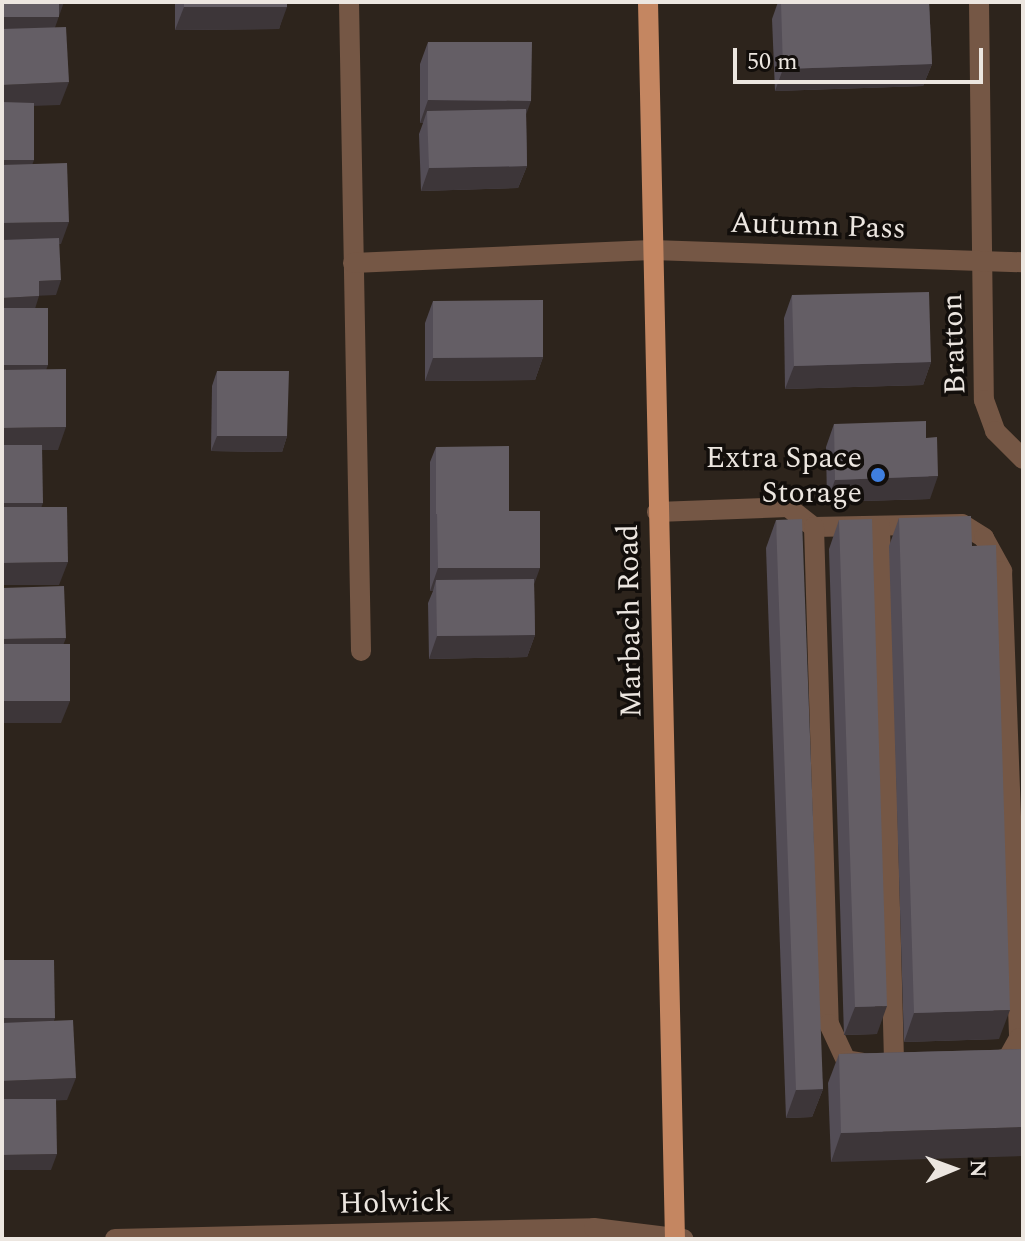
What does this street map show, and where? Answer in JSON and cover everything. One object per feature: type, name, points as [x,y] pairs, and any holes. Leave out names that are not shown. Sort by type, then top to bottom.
[{"type":"main road","name":"Marbach Road","points":[[648,2],[675,1238]]},
{"type":"street","points":[[349,2],[361,651]]},
{"type":"street","name":"Bratton","points":[[979,2],[984,400],[995,431],[1023,459]]},
{"type":"street","name":"Autumn Pass","points":[[353,263],[652,250],[1023,262]]},
{"type":"street","points":[[657,512],[788,507],[814,527],[962,524],[984,538],[1002,571],[1019,1038],[1008,1058],[967,1061]]},
{"type":"street","points":[[880,526],[894,1062]]},
{"type":"street","points":[[814,527],[829,1024],[846,1060],[923,1062]]},
{"type":"street","name":"Holwick","points":[[115,1239],[594,1228],[683,1239]]},
{"type":"building","points":[[2,2],[59,2],[59,17],[2,17]]},
{"type":"building","points":[[184,2],[287,2],[287,7],[184,7]]},
{"type":"building","points":[[781,2],[929,2],[932,64],[783,69]]},
{"type":"building","points":[[66,27],[69,82],[2,85],[2,29]]},
{"type":"building","points":[[428,42],[532,42],[531,101],[428,100]]},
{"type":"building","points":[[2,102],[34,103],[34,160],[2,160]]},
{"type":"building","points":[[526,109],[527,166],[429,168],[427,111]]},
{"type":"building","points":[[67,163],[69,222],[2,223],[2,165]]},
{"type":"building","points":[[59,238],[61,280],[39,281],[39,296],[2,298],[2,240]]},
{"type":"building","points":[[929,292],[931,362],[794,366],[792,295]]},
{"type":"building","points":[[543,300],[543,357],[433,358],[433,301]]},
{"type":"building","points":[[2,308],[48,308],[48,365],[2,365]]},
{"type":"building","points":[[66,369],[66,427],[2,428],[2,370]]},
{"type":"building","points":[[217,371],[289,371],[287,436],[217,436]]},
{"type":"building","points":[[926,421],[926,438],[937,437],[938,476],[835,480],[834,424]]},
{"type":"building","points":[[2,445],[42,445],[43,503],[2,503]]},
{"type":"building","points":[[509,446],[509,511],[437,511],[436,514],[436,447]]},
{"type":"building","points":[[2,507],[67,507],[68,562],[2,563]]},
{"type":"building","points":[[437,511],[540,511],[540,568],[438,568]]},
{"type":"building","points":[[971,516],[972,546],[996,545],[1010,1010],[914,1013],[899,518]]},
{"type":"building","points":[[802,519],[823,1089],[796,1090],[776,520]]},
{"type":"building","points":[[872,519],[887,1006],[855,1007],[839,520]]},
{"type":"building","points":[[534,579],[535,635],[437,636],[436,580]]},
{"type":"building","points":[[64,586],[66,638],[2,639],[2,588]]},
{"type":"building","points":[[2,644],[70,644],[70,701],[2,701]]},
{"type":"building","points":[[2,960],[54,960],[55,1018],[2,1018]]},
{"type":"building","points":[[73,1020],[76,1078],[2,1081],[2,1023]]},
{"type":"building","points":[[1023,1049],[1023,1127],[841,1133],[839,1054]]},
{"type":"building","points":[[2,1099],[56,1099],[57,1154],[2,1155]]},
{"type":"place","name":"Extra Space Storage","points":[[878,475]]}]
